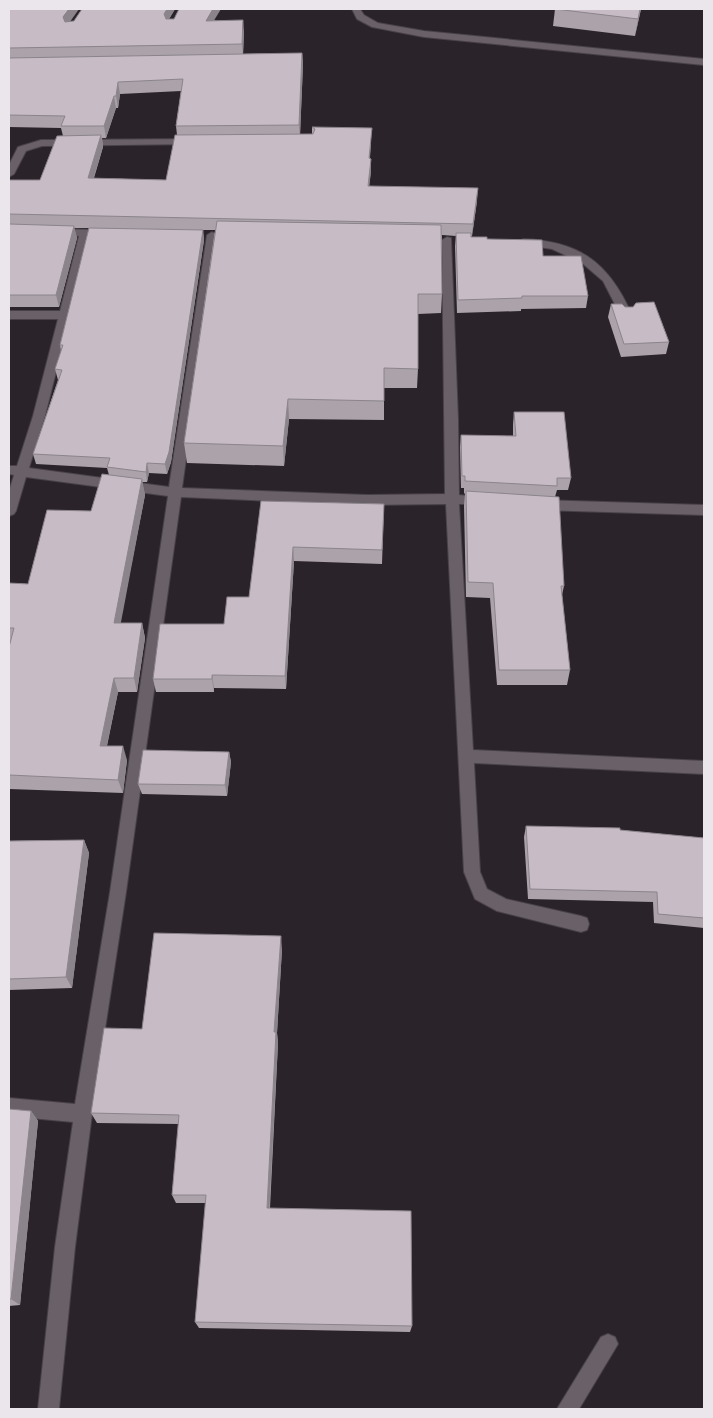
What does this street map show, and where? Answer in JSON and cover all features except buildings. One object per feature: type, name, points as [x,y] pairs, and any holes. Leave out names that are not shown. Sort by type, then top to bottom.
[{"type":"street","points":[[356,9],[360,17],[375,25],[424,34],[704,62]]},
{"type":"street","points":[[9,174],[22,149],[41,143],[199,142]]},
{"type":"street","points":[[47,232],[114,233]]},
{"type":"street","points":[[9,511],[15,471],[39,416],[85,233]]},
{"type":"street","points":[[48,1409],[65,1247],[83,1114],[106,978],[212,235]]},
{"type":"street","points":[[447,240],[452,409],[452,499],[472,872],[481,894],[503,906],[581,924]]},
{"type":"street","points":[[511,242],[551,245],[569,251],[589,263],[604,275],[616,293],[626,315]]},
{"type":"street","points":[[9,315],[64,315]]},
{"type":"street","points":[[15,471],[175,492],[367,500],[452,499],[501,502]]},
{"type":"street","points":[[530,504],[704,510]]},
{"type":"street","points":[[466,756],[704,768]]},
{"type":"street","points":[[9,1108],[83,1114]]},
{"type":"street","points":[[567,1409],[608,1344]]}]
